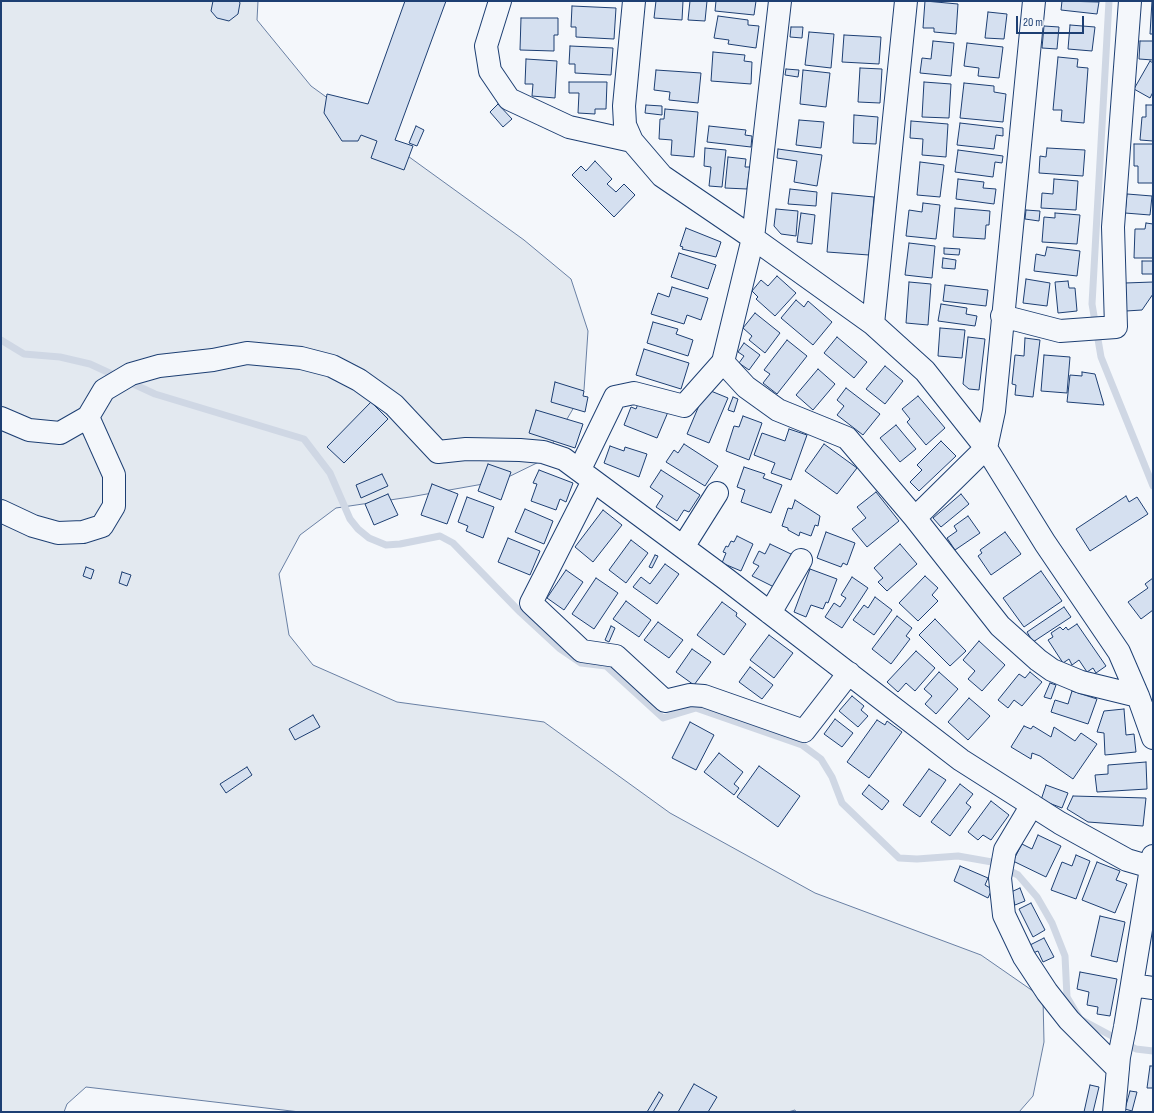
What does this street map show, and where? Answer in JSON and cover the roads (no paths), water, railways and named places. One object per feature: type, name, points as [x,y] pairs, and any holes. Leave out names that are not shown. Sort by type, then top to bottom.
[{"type":"street","points":[[500,1],[486,46],[490,71],[509,99],[570,127],[632,141]]},
{"type":"street","points":[[634,1],[624,106],[625,125],[632,141],[662,176],[753,238],[873,324],[926,371],[986,448],[1045,543],[1119,652],[1138,696],[1153,738]]},
{"type":"street","points":[[780,1],[753,238],[723,362],[684,406],[634,393],[614,397],[587,475],[531,603],[582,651],[616,656],[665,701],[690,695],[704,696],[804,731],[849,674]]},
{"type":"street","points":[[873,324],[906,1]]},
{"type":"street","points":[[915,518],[986,448],[994,411],[1002,316],[1034,1]]},
{"type":"street","points":[[1002,316],[1060,331],[1116,327],[1113,227],[1130,1]]},
{"type":"street","points":[[1,418],[29,430],[60,433],[88,417],[104,390],[131,374],[159,366],[213,360],[247,354],[280,356],[301,358],[332,366],[359,380],[394,405],[438,452],[466,449],[543,452],[564,459],[683,547],[961,760],[1060,823],[1127,860],[1152,862],[1118,1063],[1114,1112]]},
{"type":"street","points":[[723,362],[746,387],[778,410],[847,438],[915,518],[1000,626],[1038,660],[1052,670],[1081,682],[1138,696]]},
{"type":"street","points":[[1,511],[33,526],[58,533],[83,532],[102,526],[114,506],[114,475],[88,417]]},
{"type":"street","points":[[683,547],[717,494]]},
{"type":"street","points":[[770,613],[801,560]]},
{"type":"street","points":[[1032,805],[1005,850],[1000,878],[1004,915],[1024,957],[1047,992],[1069,1020],[1118,1063]]},
{"type":"street","points":[[1132,985],[1153,988]]},
{"type":"waterway","points":[[1109,1],[1092,304],[1101,357],[1153,486]]},
{"type":"waterway","points":[[1,340],[24,354],[60,357],[90,364],[155,394],[304,439],[330,473],[350,519],[358,529],[369,538],[386,545],[400,544],[440,536],[453,543],[520,612],[559,648],[581,663],[606,666],[663,718],[696,708],[802,745],[821,759],[832,777],[842,803],[899,858],[917,859],[958,856],[992,862],[1018,875],[1037,897],[1052,923],[1065,956],[1067,997],[1080,1019],[1136,1049],[1153,1051]]}]
